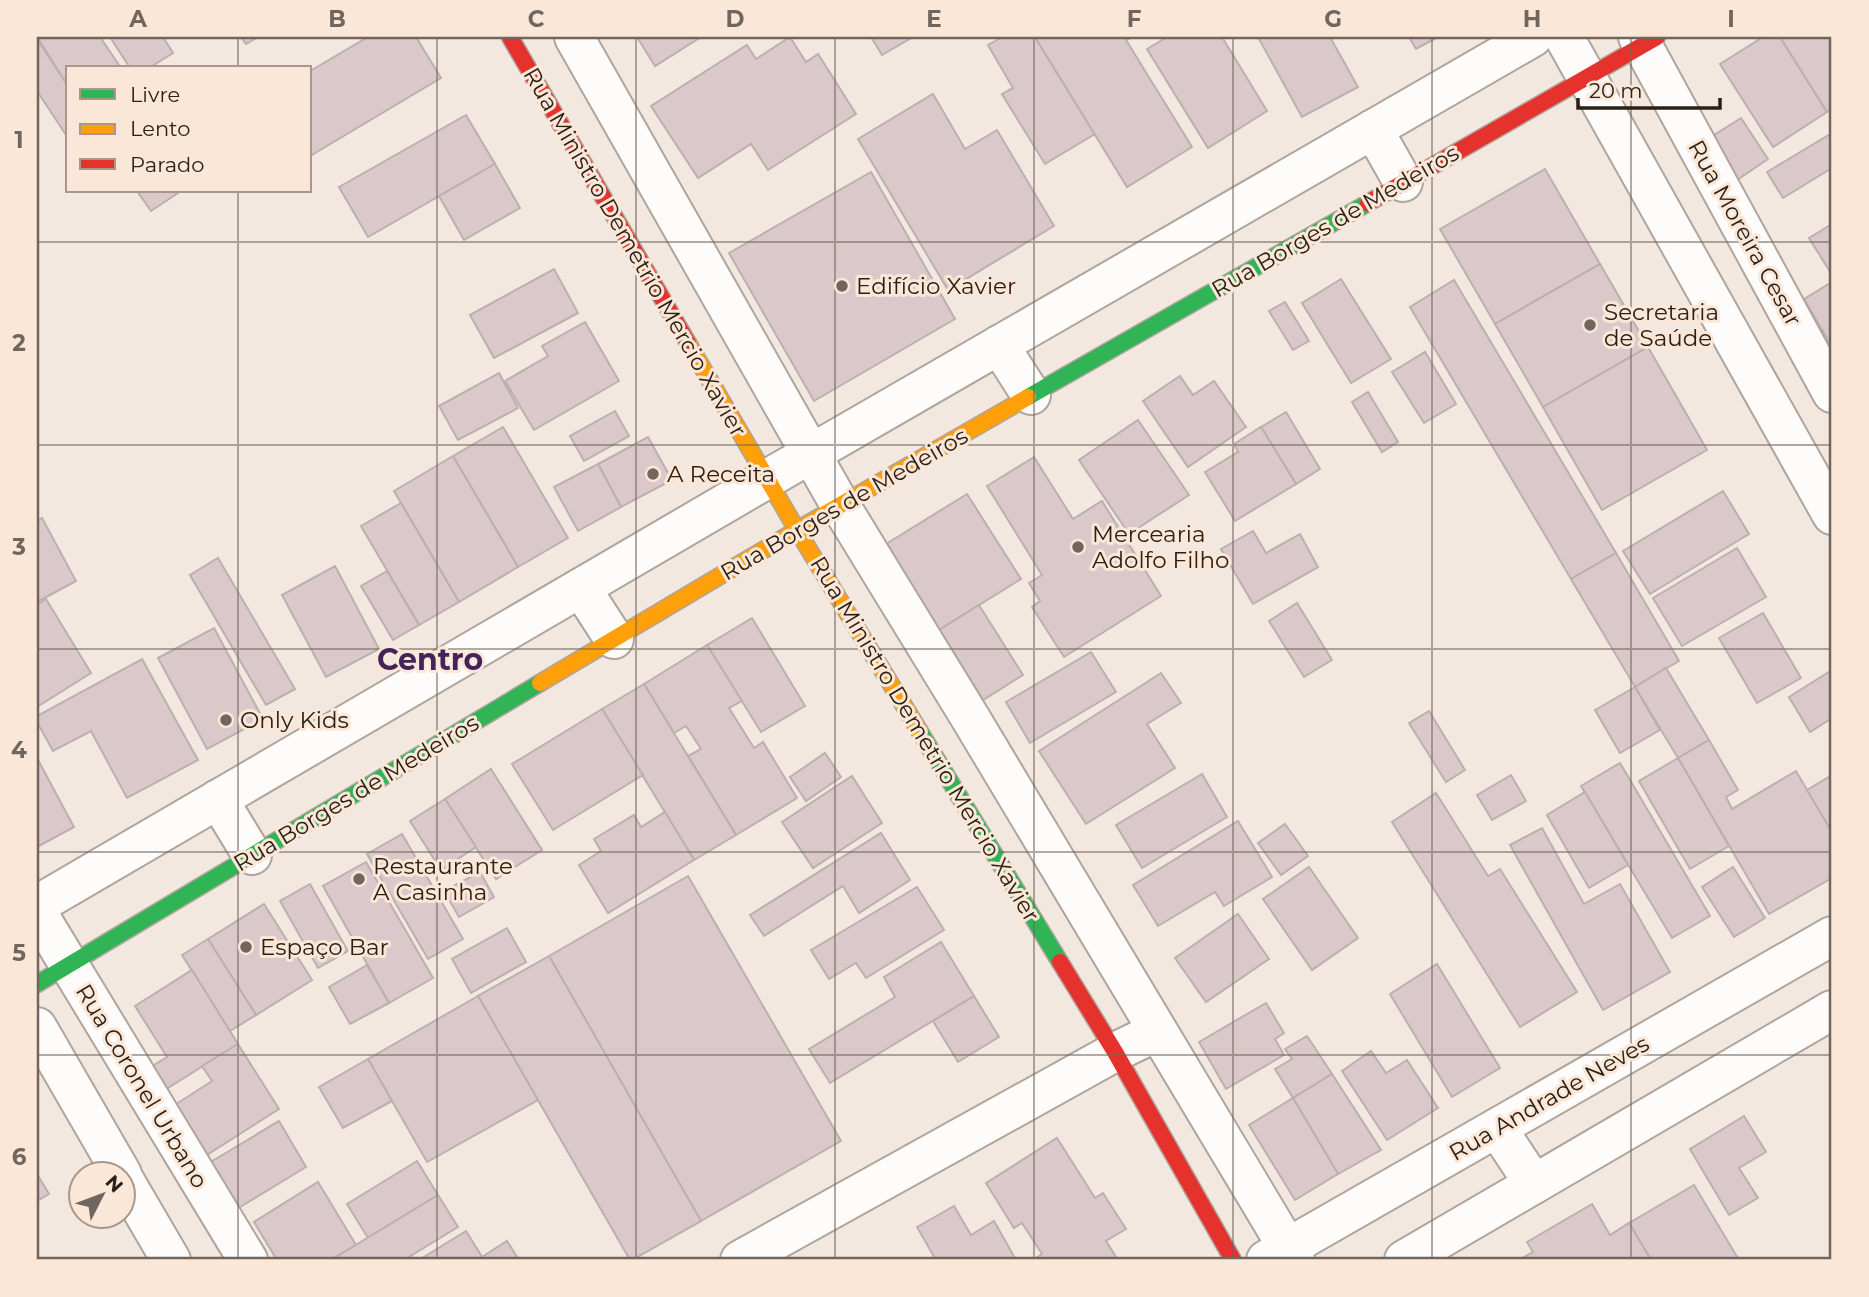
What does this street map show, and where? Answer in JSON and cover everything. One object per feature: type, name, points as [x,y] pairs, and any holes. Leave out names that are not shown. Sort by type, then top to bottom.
[{"type":"street","name":"Rua Ministro Demetrio Mercio Xavier","points":[[510,37],[797,530],[1115,1052],[1233,1260]]},
{"type":"street","points":[[574,37],[840,505],[1159,1031],[1283,1256]]},
{"type":"street","points":[[37,905],[767,479],[1533,37]]},
{"type":"street","points":[[1564,37],[1818,457],[1832,515]]},
{"type":"street","name":"Rua Borges de Medeiros","points":[[52,975],[797,530],[1587,77],[1646,39]]},
{"type":"street","name":"Rua Moreira Cesar","points":[[1646,39],[1832,393]]},
{"type":"street","points":[[1373,129],[1403,182]]},
{"type":"street","points":[[655,286],[702,262]]},
{"type":"street","points":[[999,345],[1031,395]]},
{"type":"street","points":[[581,587],[614,639]]},
{"type":"street","points":[[927,742],[971,719]]},
{"type":"street","points":[[218,799],[252,855]]},
{"type":"street","name":"Rua Coronel Urbano","points":[[37,912],[52,975],[248,1260]]},
{"type":"street","name":"Rua Andrade Neves","points":[[1283,1256],[1497,1128],[1830,942]]},
{"type":"street","points":[[1404,1260],[1832,1010]]},
{"type":"street","points":[[37,1027],[113,1160]]},
{"type":"street","points":[[740,1260],[1115,1052],[1159,1031]]},
{"type":"street","points":[[1497,1128],[1534,1184]]},
{"type":"street","points":[[136,1199],[171,1260]]},
{"type":"building","points":[[37,37],[100,37],[120,66],[66,66],[66,83]]},
{"type":"building","points":[[110,37],[163,37],[173,53],[152,66],[129,66]]},
{"type":"building","points":[[241,37],[258,37],[246,44]]},
{"type":"building","points":[[368,37],[416,37],[441,78],[312,155],[312,70]]},
{"type":"building","points":[[637,37],[701,37],[655,66]]},
{"type":"building","points":[[790,37],[806,62],[818,54],[856,114],[768,170],[751,144],[698,178],[651,106],[747,45],[756,59]]},
{"type":"building","points":[[871,37],[913,37],[882,55]]},
{"type":"building","points":[[1002,37],[1035,37],[1095,134],[1045,164],[1002,94],[1013,88],[988,45]]},
{"type":"building","points":[[1035,37],[1132,37],[1126,40],[1192,147],[1127,187]]},
{"type":"building","points":[[1167,37],[1222,37],[1267,111],[1208,148],[1147,49]]},
{"type":"building","points":[[1258,37],[1330,37],[1358,87],[1302,117]]},
{"type":"building","points":[[1409,37],[1438,37],[1416,49]]},
{"type":"building","points":[[1763,37],[1780,37],[1827,112],[1773,147],[1720,64]]},
{"type":"building","points":[[1780,37],[1832,37],[1832,109],[1827,112]]},
{"type":"building","points":[[37,39],[66,83],[66,135],[37,91]]},
{"type":"building","points":[[933,94],[965,149],[997,130],[1054,226],[948,290],[858,139]]},
{"type":"building","points":[[466,115],[495,164],[368,237],[339,187]]},
{"type":"building","points":[[1741,118],[1768,159],[1734,182],[1706,140]]},
{"type":"building","points":[[1832,133],[1832,168],[1783,198],[1767,172]]},
{"type":"building","points":[[495,164],[520,208],[464,240],[439,196]]},
{"type":"building","points":[[1545,169],[1600,264],[1495,324],[1440,229]]},
{"type":"building","name":"Edifício Xavier","points":[[871,172],[955,319],[814,401],[729,253]]},
{"type":"building","points":[[138,192],[180,192],[151,211]]},
{"type":"building","points":[[1832,224],[1832,275],[1809,238]]},
{"type":"building","points":[[1600,264],[1648,347],[1543,407],[1495,324]]},
{"type":"building","points":[[554,269],[578,313],[494,358],[470,315]]},
{"type":"building","points":[[1341,279],[1391,359],[1351,383],[1302,303]]},
{"type":"building","points":[[1454,280],[1616,553],[1571,579],[1410,307]]},
{"type":"building","points":[[1832,282],[1832,347],[1804,299]]},
{"type":"building","points":[[1285,302],[1309,341],[1293,350],[1269,311]]},
{"type":"building","points":[[585,322],[619,381],[534,430],[505,381],[548,356],[542,346]]},
{"type":"building","points":[[1648,347],[1707,450],[1602,510],[1543,407]]},
{"type":"building","points":[[1425,352],[1456,404],[1424,423],[1392,372]]},
{"type":"building","points":[[499,373],[518,408],[458,440],[439,406]]},
{"type":"building","points":[[1180,376],[1193,395],[1214,381],[1246,427],[1188,467],[1143,401]]},
{"type":"building","points":[[1368,392],[1398,442],[1382,452],[1352,402]]},
{"type":"building","points":[[615,411],[629,436],[584,461],[570,436]]},
{"type":"building","points":[[1286,412],[1320,469],[1296,484],[1261,427]]},
{"type":"building","points":[[1138,420],[1189,495],[1129,534],[1079,460]]},
{"type":"building","points":[[503,427],[568,538],[518,567],[453,456]]},
{"type":"building","points":[[1261,427],[1296,484],[1235,521],[1205,472],[1238,452],[1234,444]]},
{"type":"building","points":[[648,437],[672,480],[621,507],[598,464]]},
{"type":"building","points":[[453,456],[518,567],[459,602],[394,491]]},
{"type":"building","name":"Mercearia Adolfo Filho","points":[[1034,457],[1073,519],[1102,501],[1161,596],[1064,657],[1032,607],[1040,601],[1029,583],[1042,575],[987,486]]},
{"type":"building","points":[[598,464],[621,507],[578,531],[554,487]]},
{"type":"building","points":[[1723,491],[1749,534],[1650,594],[1623,551]]},
{"type":"building","points":[[967,494],[1021,579],[939,630],[886,544]]},
{"type":"building","points":[[401,503],[459,602],[419,625],[361,526]]},
{"type":"building","points":[[42,518],[76,581],[37,602],[37,521]]},
{"type":"building","points":[[1253,531],[1266,553],[1300,534],[1318,567],[1253,604],[1221,549]]},
{"type":"building","points":[[1737,548],[1766,597],[1682,646],[1653,598]]},
{"type":"building","points":[[1616,553],[1679,661],[1635,687],[1571,579]]},
{"type":"building","points":[[218,558],[295,689],[266,705],[190,575]]},
{"type":"building","points":[[335,566],[379,649],[326,677],[282,595]]},
{"type":"building","points":[[387,571],[419,625],[393,640],[361,586]]},
{"type":"building","points":[[46,599],[91,673],[37,707],[37,605]]},
{"type":"building","points":[[1297,603],[1332,660],[1304,677],[1269,621]]},
{"type":"building","points":[[979,605],[1023,675],[983,700],[939,630]]},
{"type":"building","points":[[1763,613],[1801,678],[1757,703],[1719,638]]},
{"type":"building","points":[[752,618],[805,706],[761,732],[707,645]]},
{"type":"building","points":[[214,628],[263,719],[207,749],[158,658]]},
{"type":"building","points":[[707,645],[742,701],[729,708],[754,748],[763,742],[797,798],[736,835],[688,756],[701,749],[686,726],[674,733],[644,684]]},
{"type":"building","points":[[1091,652],[1116,692],[1030,743],[1006,702]]},
{"type":"building","points":[[142,659],[198,760],[127,798],[91,731],[53,751],[37,722],[37,716]]},
{"type":"building","points":[[1666,668],[1709,740],[1678,758],[1635,687]]},
{"type":"building","points":[[1832,670],[1832,718],[1810,732],[1789,697]]},
{"type":"building","points":[[1161,673],[1181,703],[1147,724],[1175,768],[1086,824],[1039,751]]},
{"type":"building","points":[[644,684],[736,835],[694,860],[602,709]]},
{"type":"building","points":[[1635,687],[1660,730],[1620,753],[1595,710]]},
{"type":"building","points":[[602,709],[643,775],[553,830],[512,764]]},
{"type":"building","points":[[1429,711],[1465,770],[1446,782],[1409,723]]},
{"type":"building","points":[[1709,740],[1738,790],[1726,797],[1732,809],[1796,771],[1832,832],[1832,878],[1769,914],[1678,758]]},
{"type":"building","points":[[825,753],[841,777],[806,801],[790,777]]},
{"type":"building","points":[[37,758],[74,827],[37,847]]},
{"type":"building","points":[[1678,758],[1729,846],[1690,869],[1639,781]]},
{"type":"building","points":[[1620,763],[1710,916],[1672,938],[1581,786]]},
{"type":"building","points":[[491,769],[542,850],[496,879],[445,799]]},
{"type":"building","points":[[1202,774],[1227,817],[1142,868],[1116,825]]},
{"type":"building","points":[[1511,775],[1526,801],[1492,820],[1477,795]]},
{"type":"building","points":[[1832,775],[1832,832],[1807,790]]},
{"type":"building","points":[[852,776],[882,823],[813,868],[782,822]]},
{"type":"building","points":[[1585,792],[1628,865],[1589,888],[1547,815]]},
{"type":"building","points":[[1436,793],[1488,876],[1500,869],[1577,992],[1520,1027],[1392,822]]},
{"type":"building","points":[[445,799],[476,847],[441,870],[410,821]]},
{"type":"building","points":[[665,812],[694,860],[608,913],[579,865],[601,851],[594,839],[634,815],[641,827]]},
{"type":"building","points":[[1238,821],[1272,877],[1224,906],[1215,892],[1158,926],[1133,885]]},
{"type":"building","points":[[1285,824],[1308,856],[1281,875],[1258,843]]},
{"type":"building","points":[[1542,828],[1584,904],[1620,884],[1670,972],[1603,1010],[1510,845]]},
{"type":"building","points":[[881,833],[910,880],[859,913],[843,886],[764,936],[750,915]]},
{"type":"building","points":[[402,834],[463,939],[428,959],[367,854]]},
{"type":"building","points":[[366,862],[433,978],[389,1003],[323,886]]},
{"type":"building","points":[[1309,867],[1358,938],[1312,970],[1263,899]]},
{"type":"building","points":[[1733,867],[1765,918],[1734,937],[1702,887]]},
{"type":"building","points":[[480,872],[494,897],[459,917],[444,891]]},
{"type":"building","points":[[688,876],[841,1141],[701,1221],[549,956]]},
{"type":"building","points":[[310,884],[348,951],[318,968],[280,901]]},
{"type":"building","points":[[917,887],[944,930],[866,978],[856,963],[829,979],[811,950]]},
{"type":"building","points":[[264,904],[312,980],[256,1015],[208,939]]},
{"type":"building","points":[[1238,914],[1269,959],[1206,1002],[1175,958]]},
{"type":"building","points":[[507,928],[526,962],[471,993],[452,959]]},
{"type":"building","points":[[208,939],[256,1015],[230,1031],[182,955]]},
{"type":"building","points":[[941,942],[974,996],[830,1083],[809,1049],[895,997],[884,977]]},
{"type":"building","points":[[549,956],[701,1221],[632,1260],[478,996]]},
{"type":"building","points":[[1437,964],[1500,1068],[1452,1097],[1390,994]]},
{"type":"building","points":[[367,965],[389,1003],[350,1024],[329,987]]},
{"type":"building","points":[[192,970],[238,1044],[163,1091],[149,1068],[167,1057],[135,1006]]},
{"type":"building","points":[[478,996],[538,1100],[427,1162],[368,1059]]},
{"type":"building","points":[[974,996],[999,1037],[958,1062],[933,1021]]},
{"type":"building","points":[[1266,1003],[1284,1033],[1275,1039],[1284,1055],[1226,1089],[1199,1042]]},
{"type":"building","points":[[1307,1036],[1332,1074],[1293,1098],[1275,1069],[1292,1059],[1285,1049]]},
{"type":"building","points":[[238,1044],[279,1109],[202,1158],[170,1108],[212,1081],[202,1066]]},
{"type":"building","points":[[1371,1051],[1386,1073],[1407,1060],[1438,1108],[1387,1140],[1342,1071]]},
{"type":"building","points":[[368,1059],[392,1101],[343,1128],[319,1087]]},
{"type":"building","points":[[1332,1074],[1381,1150],[1338,1174],[1293,1098]]},
{"type":"building","points":[[1293,1098],[1338,1174],[1295,1200],[1249,1125]]},
{"type":"building","points":[[1744,1116],[1766,1152],[1739,1168],[1758,1198],[1729,1215],[1690,1149]]},
{"type":"building","points":[[279,1121],[306,1167],[237,1209],[209,1163]]},
{"type":"building","points":[[1057,1138],[1095,1198],[1103,1193],[1126,1229],[1106,1241],[1118,1260],[1033,1260],[1042,1254],[1022,1223],[1014,1228],[986,1183]]},
{"type":"building","points":[[417,1161],[438,1195],[368,1238],[347,1204]]},
{"type":"building","points":[[37,1174],[49,1194],[37,1201]]},
{"type":"building","points":[[318,1182],[356,1245],[331,1260],[277,1260],[254,1222]]},
{"type":"building","points":[[1694,1185],[1739,1260],[1651,1260],[1629,1223]]},
{"type":"building","points":[[438,1195],[458,1227],[404,1260],[338,1260],[336,1257]]},
{"type":"building","points":[[1592,1204],[1610,1235],[1629,1223],[1651,1260],[1519,1260],[1533,1252],[1527,1242]]},
{"type":"building","points":[[954,1206],[971,1235],[994,1221],[1016,1260],[936,1260],[917,1227]]},
{"type":"building","points":[[466,1231],[484,1260],[419,1260]]},
{"type":"building","points":[[507,1241],[519,1260],[484,1260],[482,1257]]},
{"type":"traffic: fast","points":[[1028,397],[1368,203]]},
{"type":"traffic: fast","points":[[37,984],[540,683]]},
{"type":"traffic: fast","points":[[920,732],[1060,962]]},
{"type":"traffic: slow","points":[[688,343],[797,530],[920,732]]},
{"type":"traffic: slow","points":[[540,683],[1028,397]]},
{"type":"traffic: jam","points":[[510,37],[688,343]]},
{"type":"traffic: jam","points":[[1368,203],[1657,37]]},
{"type":"traffic: jam","points":[[1060,962],[1115,1052],[1233,1260]]},
{"type":"place","name":"Edifício Xavier","points":[[842,286]]},
{"type":"place","name":"Secretaria de Saúde","points":[[1590,325]]},
{"type":"place","name":"A Receita","points":[[653,474]]},
{"type":"place","name":"Mercearia Adolfo Filho","points":[[1078,547]]},
{"type":"place","name":"Only Kids","points":[[226,720]]},
{"type":"place","name":"Restaurante A Casinha","points":[[359,879]]},
{"type":"place","name":"Espaço Bar","points":[[246,947]]},
{"type":"district","name":"Centro","points":[[430,660]]}]
